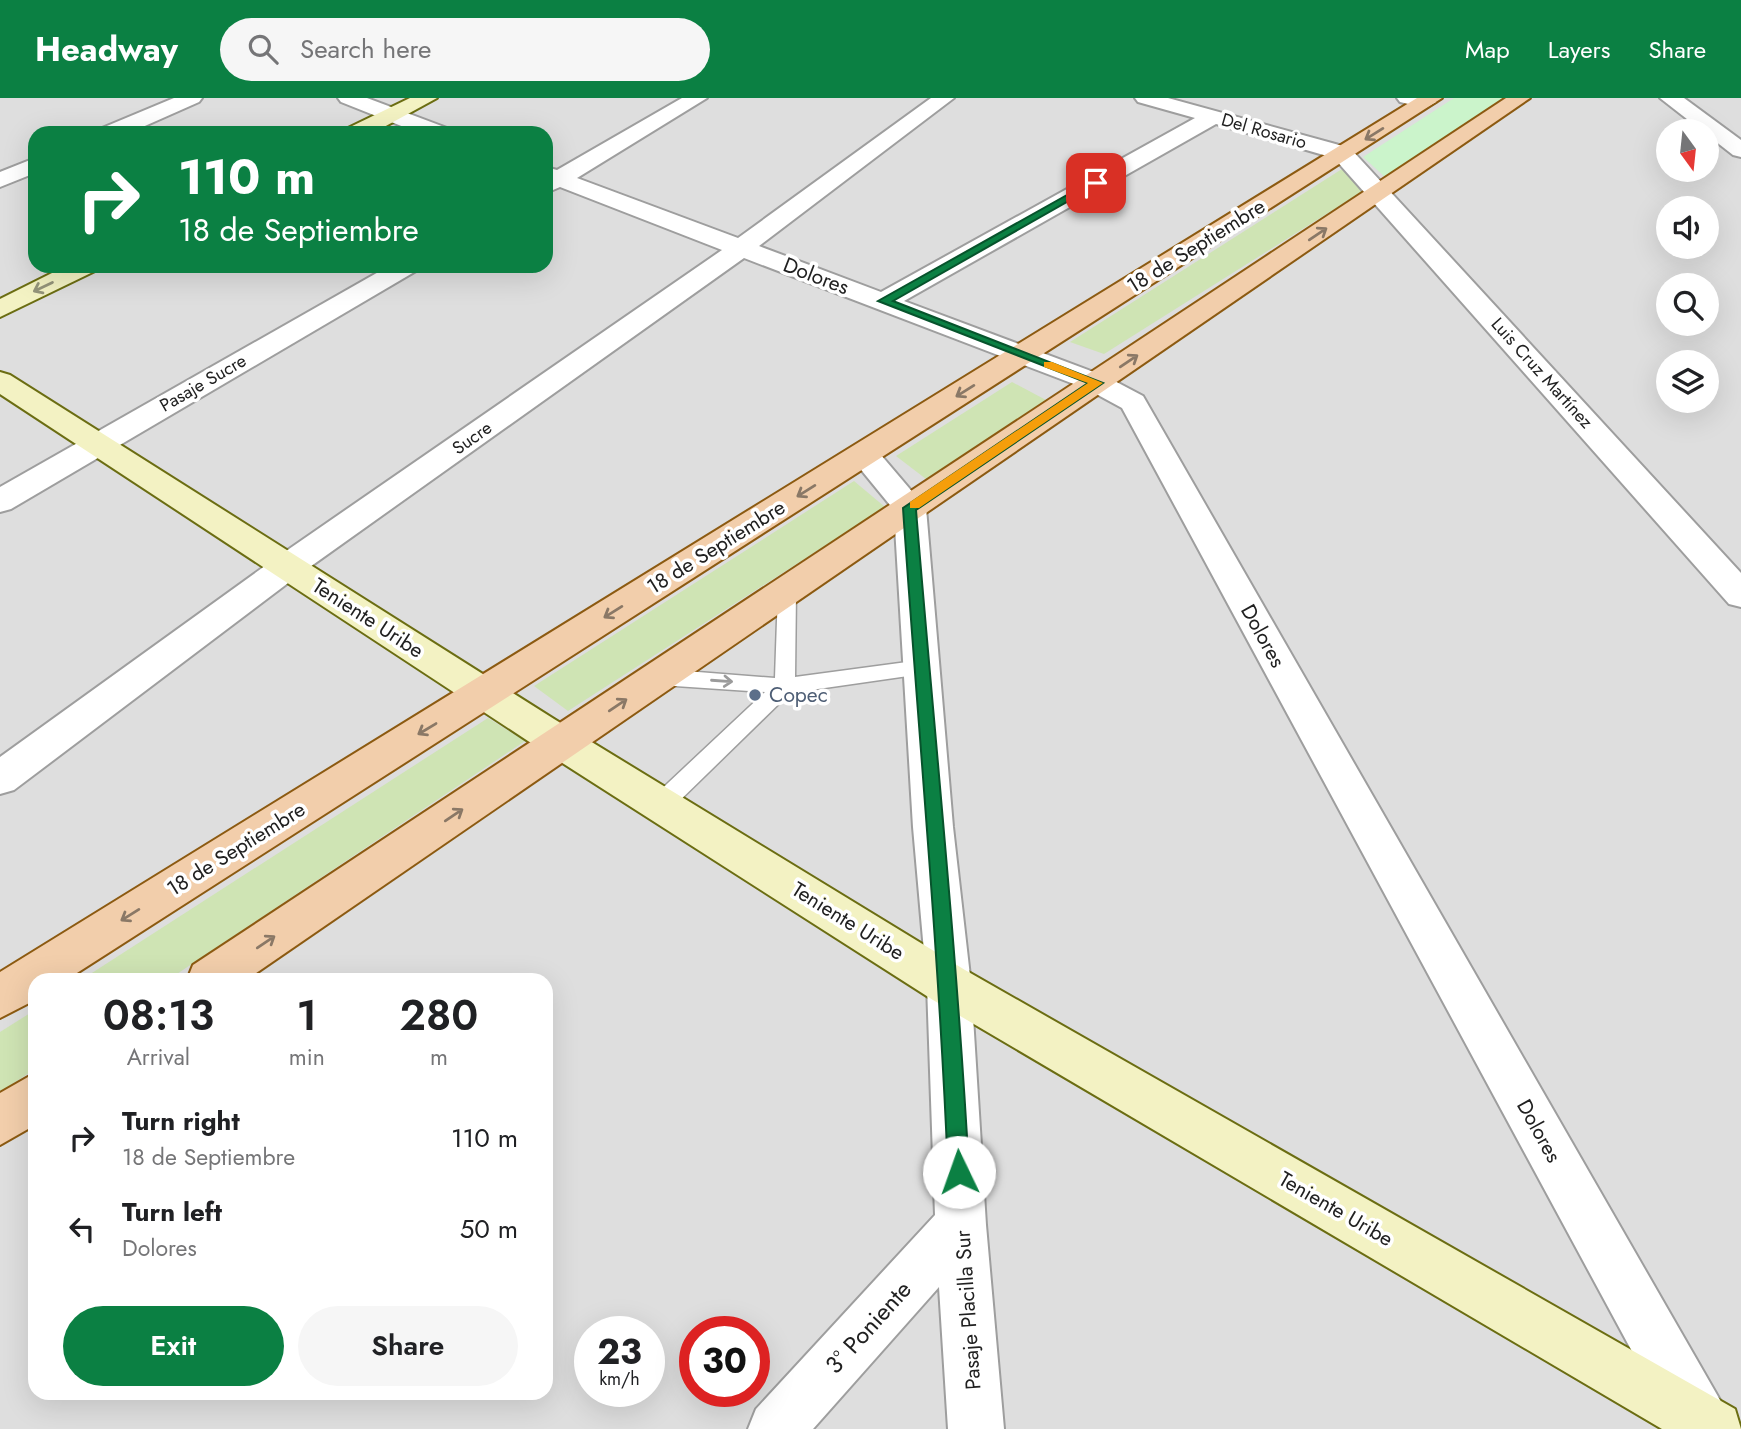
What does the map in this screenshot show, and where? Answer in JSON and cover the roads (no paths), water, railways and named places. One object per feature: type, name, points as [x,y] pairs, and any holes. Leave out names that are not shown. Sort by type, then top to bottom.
[{"type":"main road","points":[[219,973],[1520,98]]},
{"type":"main road","name":"18 de Septiembre","points":[[38,973],[1023,355],[1342,153],[1421,99]]},
{"type":"main road","name":"18 de Septiembre","points":[[0,997],[28,980]]},
{"type":"main road","points":[[0,1121],[28,1102]]},
{"type":"street","points":[[126,126],[192,98]]},
{"type":"street","points":[[348,98],[421,126]]},
{"type":"street","points":[[370,126],[427,98]]},
{"type":"street","points":[[553,177],[697,98]]},
{"type":"street","name":"Sucre","points":[[0,778],[288,566],[741,248],[944,98]]},
{"type":"street","name":"Del Rosario","points":[[1145,98],[1342,153]]},
{"type":"street","points":[[1670,98],[1741,150]]},
{"type":"street","points":[[884,301],[1213,117]]},
{"type":"street","name":"Luis Cruz Martínez","points":[[1342,153],[1741,594]]},
{"type":"street","points":[[0,180],[28,168]]},
{"type":"street","name":"Dolores","points":[[553,180],[884,301],[1097,383],[1133,402],[1708,1425]]},
{"type":"street","points":[[0,309],[72,273]]},
{"type":"street","name":"Pasaje Sucre","points":[[0,501],[395,273]]},
{"type":"street","name":"Teniente Uribe","points":[[0,381],[561,743],[950,985],[1708,1425]]},
{"type":"street","points":[[864,455],[910,508]]},
{"type":"street","name":"Pasaje Placilla Sur","points":[[910,508],[950,985],[961,1225],[976,1429]]},
{"type":"street","name":"3° Poniente","points":[[776,1429],[961,1225]]},
{"type":"lane","points":[[660,805],[785,686],[787,591]]},
{"type":"lane","points":[[660,677],[785,686],[922,668]]},
{"type":"place","name":"Copec","points":[[755,695]]}]
